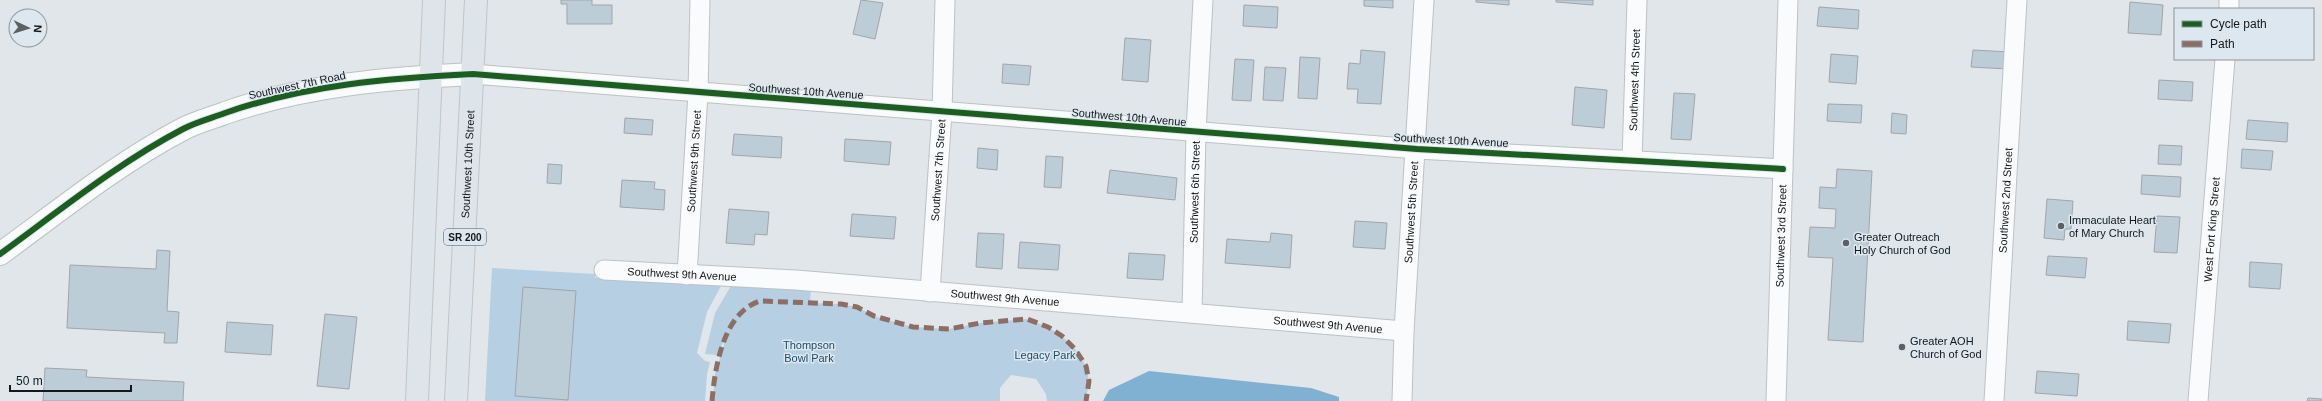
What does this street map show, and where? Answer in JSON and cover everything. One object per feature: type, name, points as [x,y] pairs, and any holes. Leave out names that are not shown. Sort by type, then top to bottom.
[{"type":"main road","points":[[417,401],[434,0]]},
{"type":"main road","name":"Southwest 10th Street","points":[[456,401],[476,0]]},
{"type":"street","name":"Southwest 9th Street","points":[[687,274],[698,93],[700,0]]},
{"type":"street","name":"Southwest 7th Street","points":[[930,292],[942,112],[945,0]]},
{"type":"street","name":"Southwest 6th Street","points":[[1192,313],[1196,132],[1203,0]]},
{"type":"street","name":"Southwest 5th Street","points":[[1402,401],[1404,331],[1424,0]]},
{"type":"street","name":"Southwest 4th Street","points":[[1632,160],[1637,0]]},
{"type":"street","name":"Southwest 3rd Street","points":[[1776,401],[1788,0]]},
{"type":"street","name":"Southwest 2nd Street","points":[[1994,401],[2017,0]]},
{"type":"street","name":"West Fort King Street","points":[[2198,401],[2225,60]]},
{"type":"street","name":"Southwest 7th Road","points":[[0,254],[118,169],[184,128],[260,101],[335,86],[388,79],[473,74]]},
{"type":"street","name":"Southwest 10th Avenue","points":[[473,74],[1416,149],[1783,169]]},
{"type":"street","name":"Southwest 9th Avenue","points":[[604,270],[796,280],[930,292],[1048,299],[1404,331]]},
{"type":"green space","points":[[492,268],[595,274],[595,278],[722,284],[707,312],[697,353],[705,361],[710,362],[707,374],[705,401],[485,401]]},
{"type":"green space","name":"Thompson Bowl Park","points":[[732,284],[811,287],[810,303],[841,304],[857,307],[874,316],[913,327],[949,329],[980,323],[1027,319],[1048,327],[1062,336],[1075,349],[1086,366],[1089,381],[1086,401],[1047,401],[1046,394],[1036,379],[1011,375],[1000,388],[1000,401],[713,401],[715,374],[727,335],[717,355],[705,354],[715,313]]},
{"type":"water","points":[[1149,371],[1311,388],[1339,397],[1339,401],[1103,401],[1109,390]]},
{"type":"building","points":[[561,0],[592,0],[592,5],[612,5],[612,24],[567,24],[567,4],[561,4]]},
{"type":"building","points":[[861,0],[883,3],[875,39],[853,34]]},
{"type":"building","points":[[1364,0],[1393,0],[1393,8],[1364,6]]},
{"type":"building","points":[[1476,0],[1509,0],[1509,5],[1476,2]]},
{"type":"building","points":[[1556,0],[1593,0],[1593,5],[1556,2]]},
{"type":"building","points":[[2130,2],[2163,5],[2161,35],[2128,33]]},
{"type":"building","points":[[1244,5],[1278,7],[1277,28],[1243,26]]},
{"type":"building","points":[[1819,7],[1859,10],[1858,29],[1817,26]]},
{"type":"building","points":[[1125,38],[1151,40],[1148,82],[1122,80]]},
{"type":"building","points":[[1361,50],[1385,52],[1381,104],[1357,103],[1358,89],[1347,89],[1349,63],[1360,64]]},
{"type":"building","points":[[1973,50],[2010,52],[2008,69],[1971,67]]},
{"type":"building","points":[[1831,54],[1858,56],[1856,84],[1829,82]]},
{"type":"building","points":[[1300,57],[1320,58],[1317,99],[1298,98]]},
{"type":"building","points":[[1235,59],[1254,60],[1251,101],[1232,100]]},
{"type":"building","points":[[1003,64],[1031,66],[1029,85],[1002,83]]},
{"type":"building","points":[[1265,67],[1286,68],[1283,101],[1263,100]]},
{"type":"building","points":[[2159,80],[2193,82],[2192,101],[2158,99]]},
{"type":"building","points":[[1575,87],[1607,90],[1604,128],[1572,125]]},
{"type":"building","points":[[1674,93],[1695,94],[1691,140],[1671,139]]},
{"type":"building","points":[[1828,104],[1862,105],[1861,123],[1827,121]]},
{"type":"building","points":[[1892,113],[1907,115],[1906,134],[1891,133]]},
{"type":"building","points":[[625,118],[653,120],[652,135],[624,133]]},
{"type":"building","points":[[2248,120],[2288,123],[2287,142],[2246,139]]},
{"type":"building","points":[[734,134],[782,137],[781,158],[732,155]]},
{"type":"building","points":[[845,139],[891,142],[889,165],[844,161]]},
{"type":"building","points":[[2159,145],[2182,146],[2181,165],[2158,164]]},
{"type":"building","points":[[978,148],[998,150],[997,170],[977,168]]},
{"type":"building","points":[[2242,149],[2273,151],[2271,170],[2241,168]]},
{"type":"building","points":[[1046,156],[1063,157],[1061,188],[1044,187]]},
{"type":"building","points":[[548,164],[562,165],[561,184],[547,183]]},
{"type":"building","points":[[1837,169],[1872,171],[1863,342],[1828,340],[1833,258],[1808,257],[1810,227],[1835,228],[1836,209],[1819,208],[1820,187],[1836,188]]},
{"type":"building","points":[[1110,170],[1177,178],[1175,200],[1107,193]]},
{"type":"building","points":[[2142,175],[2181,177],[2180,197],[2141,194]]},
{"type":"building","points":[[622,180],[655,182],[654,189],[665,190],[664,210],[620,207]]},
{"type":"building","points":[[2047,199],[2073,201],[2071,229],[2065,229],[2064,240],[2044,238]]},
{"type":"building","points":[[729,209],[769,212],[767,235],[755,234],[754,245],[726,243]]},
{"type":"building","points":[[852,214],[896,217],[894,239],[850,236]]},
{"type":"building","points":[[2157,216],[2180,217],[2177,253],[2154,252]]},
{"type":"building","points":[[1355,221],[1387,223],[1385,249],[1353,247]]},
{"type":"building","points":[[978,233],[1004,234],[1002,269],[976,267]]},
{"type":"building","points":[[1271,233],[1292,235],[1290,268],[1225,263],[1227,239],[1270,242]]},
{"type":"building","points":[[1020,242],[1060,245],[1058,270],[1018,268]]},
{"type":"building","points":[[157,250],[170,251],[167,311],[179,312],[177,343],[164,343],[165,333],[67,328],[70,265],[156,269]]},
{"type":"building","points":[[1129,253],[1165,255],[1163,280],[1127,278]]},
{"type":"building","points":[[2048,256],[2087,258],[2085,278],[2046,275]]},
{"type":"building","points":[[2250,262],[2282,264],[2280,289],[2249,287]]},
{"type":"building","points":[[523,287],[576,291],[568,400],[515,396]]},
{"type":"building","points":[[325,314],[357,317],[349,389],[317,386]]},
{"type":"building","points":[[2128,321],[2171,324],[2169,343],[2127,340]]},
{"type":"building","points":[[227,322],[273,325],[271,355],[225,352]]},
{"type":"building","points":[[45,368],[87,370],[86,377],[184,382],[183,401],[43,401]]},
{"type":"building","points":[[2037,371],[2079,374],[2077,396],[2035,393]]},
{"type":"building","points":[[2308,398],[2322,399],[2322,401],[2307,401]]},
{"type":"marked path","points":[[712,401],[713,387],[719,358],[729,329],[737,317],[747,307],[760,301],[841,304],[857,307],[874,316],[913,327],[949,329],[980,323],[1027,319],[1048,327],[1062,336],[1075,349],[1086,366],[1089,381],[1086,401]]},
{"type":"cycle path","points":[[0,254],[112,172],[159,142],[199,122],[255,103],[316,89],[348,84],[410,78],[473,74],[1417,149],[1783,169]]},
{"type":"place","name":"Immaculate Heart of Mary Church","points":[[2061,226]]},
{"type":"place","name":"Greater Outreach Holy Church of God","points":[[1846,243]]},
{"type":"place","name":"Greater AOH Church of God","points":[[1902,347]]},
{"type":"park label","name":"Legacy Park","points":[[1045,355]]}]
